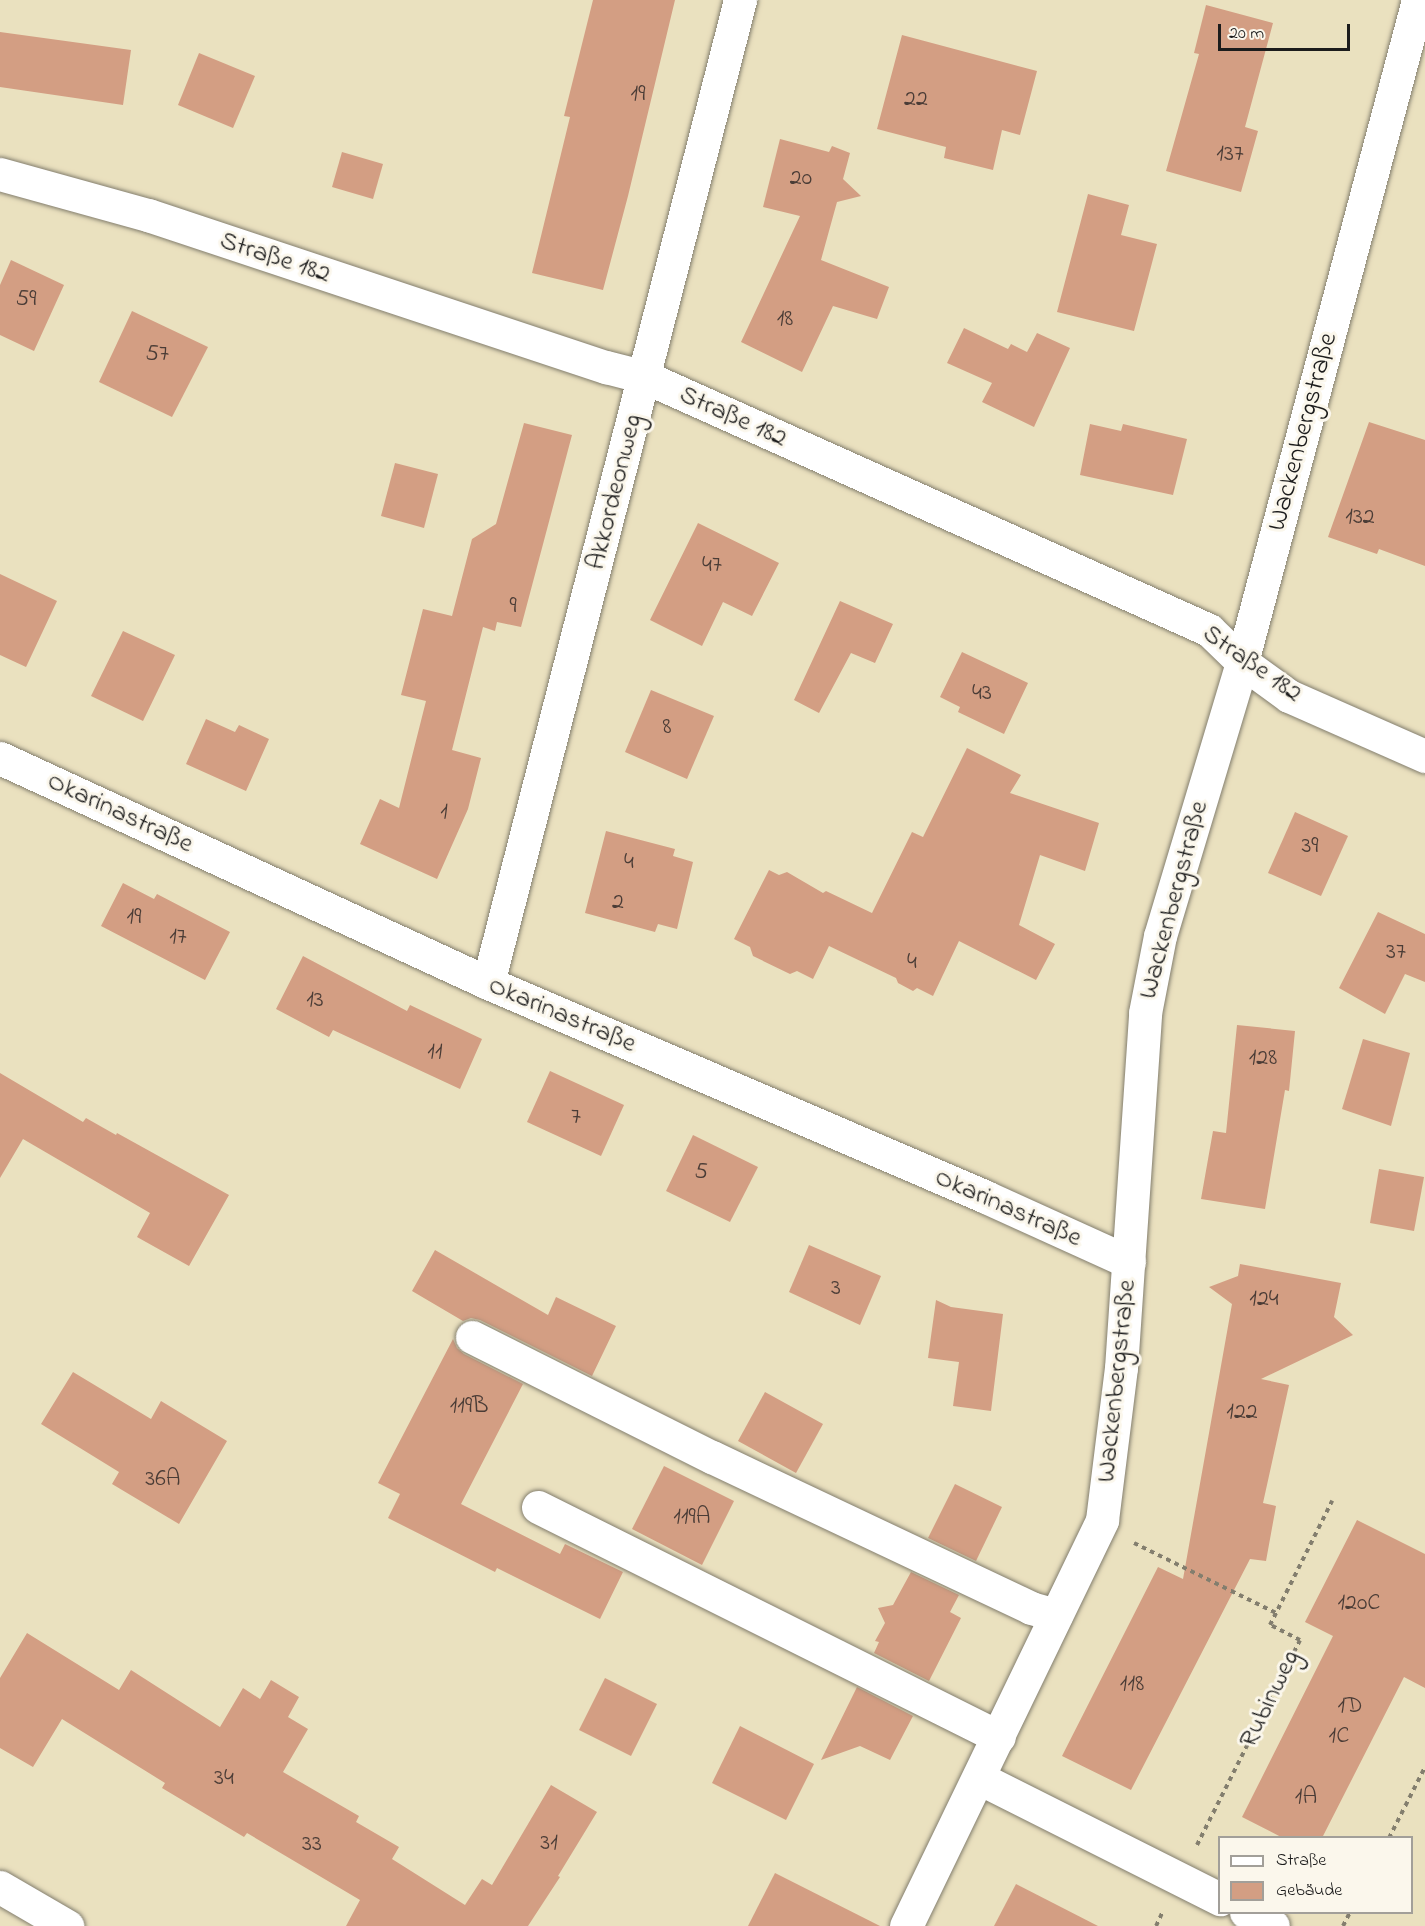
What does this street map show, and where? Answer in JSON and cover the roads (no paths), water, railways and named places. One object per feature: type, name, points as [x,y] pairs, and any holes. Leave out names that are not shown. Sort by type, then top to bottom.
[{"type":"street","name":"Akkordeonweg","points":[[488,983],[740,0]]},
{"type":"street","name":"Wackenbergstraße","points":[[906,1926],[1102,1520],[1121,1368],[1145,1013],[1160,936],[1242,662],[1418,0]]},
{"type":"street","name":"Straße 182","points":[[0,174],[148,215],[595,363],[645,377],[1209,630],[1242,662],[1289,696],[1425,756]]},
{"type":"street","name":"Okarinastraße","points":[[0,758],[488,983],[986,1197],[1129,1262]]},
{"type":"street","points":[[472,1337],[723,1462],[1030,1608],[1056,1615]]},
{"type":"street","points":[[538,1508],[999,1737]]},
{"type":"street","points":[[979,1778],[1218,1898]]},
{"type":"street","points":[[0,1887],[67,1926]]},
{"type":"street","points":[[1250,1914],[1273,1926]]}]
